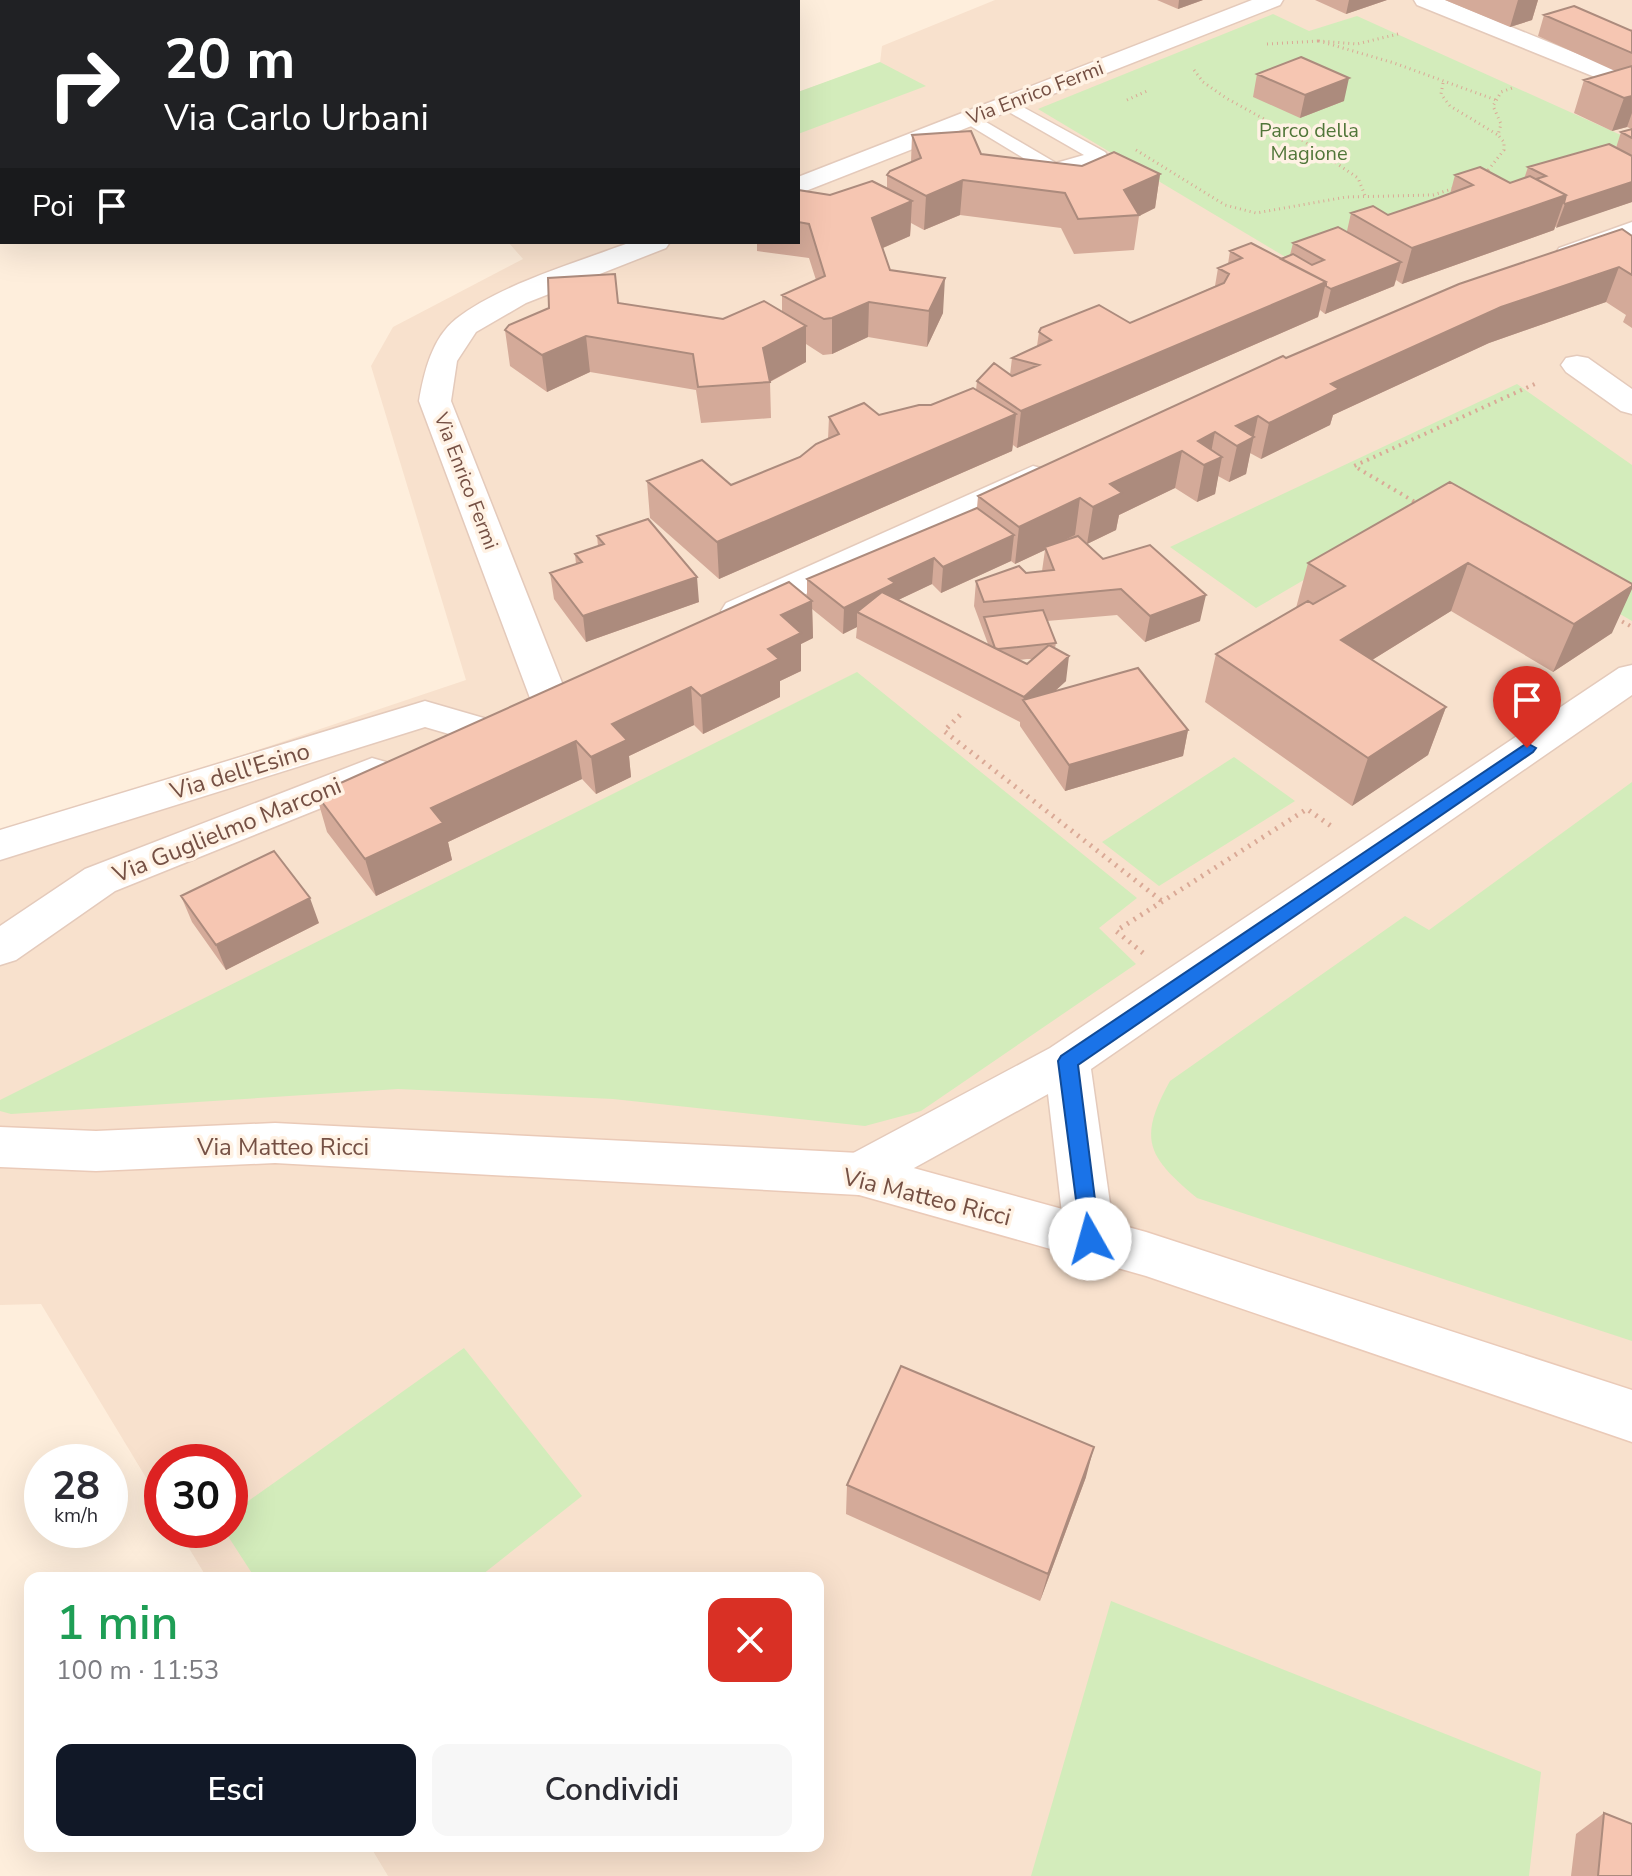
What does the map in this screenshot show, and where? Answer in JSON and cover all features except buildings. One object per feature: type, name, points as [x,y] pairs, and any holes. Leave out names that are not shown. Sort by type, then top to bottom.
[{"type":"street","name":"Via Enrico Fermi","points":[[800,185],[1272,0]]},
{"type":"street","points":[[1425,0],[1632,85]]},
{"type":"street","name":"Via Enrico Fermi","points":[[527,708],[435,401],[442,361],[465,326],[516,297],[651,244]]},
{"type":"street","points":[[1534,267],[1615,245]]},
{"type":"street","points":[[1577,365],[1632,404]]},
{"type":"street","points":[[708,625],[1069,460]]},
{"type":"street","points":[[859,1174],[1067,1061],[1632,677]]},
{"type":"street","name":"Via Guglielmo Marconi","points":[[0,948],[100,880],[422,753],[527,708]]},
{"type":"street","name":"Via dell'Esino","points":[[0,845],[425,714],[527,708]]},
{"type":"street","name":"Via Guglielmo Marconi","points":[[0,969],[100,880]]},
{"type":"street","points":[[1067,1061],[1090,1239]]},
{"type":"street","name":"Via Matteo Ricci","points":[[0,1147],[96,1151],[275,1143],[859,1174],[1146,1254],[1632,1416]]},
{"type":"street","name":"Via Matteo Ricci","points":[[0,1172],[96,1151]]},
{"type":"lane","points":[[968,119],[1054,169],[1099,156],[1008,104]]},
{"type":"path","points":[[1398,34],[1357,44],[1319,41],[1394,63],[1496,100]]},
{"type":"path","points":[[1189,64],[1203,82],[1226,98],[1302,140],[1358,178],[1366,198]]},
{"type":"path","points":[[1443,83],[1441,94],[1450,106],[1498,135],[1504,142],[1504,150],[1498,161],[1479,179]]},
{"type":"path","points":[[1498,135],[1501,124],[1493,106],[1501,92],[1515,87]]},
{"type":"path","points":[[1126,100],[1139,97],[1151,88]]},
{"type":"path","points":[[1125,143],[1225,205],[1256,213],[1346,197],[1433,195],[1456,187]]},
{"type":"path","points":[[1433,512],[1354,466],[1577,365]]},
{"type":"path","points":[[1605,612],[1632,627]]},
{"type":"path","points":[[960,715],[944,731],[1163,902]]},
{"type":"path","points":[[1180,985],[1116,931],[1307,809],[1370,855]]},
{"type":"shaded area","points":[[995,0],[1632,0],[1632,1876],[388,1876],[374,1852],[824,1852],[824,1572],[203,1572],[189,1548],[248,1548],[248,1444],[144,1444],[144,1474],[41,1304],[0,1305],[0,831],[168,780],[466,680],[371,366],[393,327],[523,259],[510,244],[800,244],[800,91],[880,63],[882,46]]},
{"type":"green space","name":"Parco della Magione","points":[[1273,14],[1309,31],[1357,16],[1632,140],[1297,264],[1038,109]]},
{"type":"green space","points":[[880,62],[926,86],[800,133],[800,91]]},
{"type":"green space","points":[[1517,384],[1632,465],[1632,621],[1432,505],[1256,608],[1170,547]]},
{"type":"green space","points":[[857,672],[1137,898],[1099,928],[1136,964],[921,1111],[865,1126],[613,1099],[398,1089],[11,1114],[0,1111],[0,1100]]},
{"type":"green space","points":[[1234,757],[1295,801],[1159,886],[1102,842]]},
{"type":"green space","points":[[1632,782],[1632,1341],[1197,1198],[1167,1171],[1158,1159],[1151,1133],[1153,1118],[1170,1081],[1405,916],[1429,930]]},
{"type":"green space","points":[[464,1348],[582,1496],[486,1572],[251,1572],[236,1548],[248,1548],[248,1501]]},
{"type":"green space","points":[[1111,1601],[1541,1772],[1529,1876],[1031,1876]]},
{"type":"route","points":[[1090,1239],[1067,1061],[1527,748]]}]
